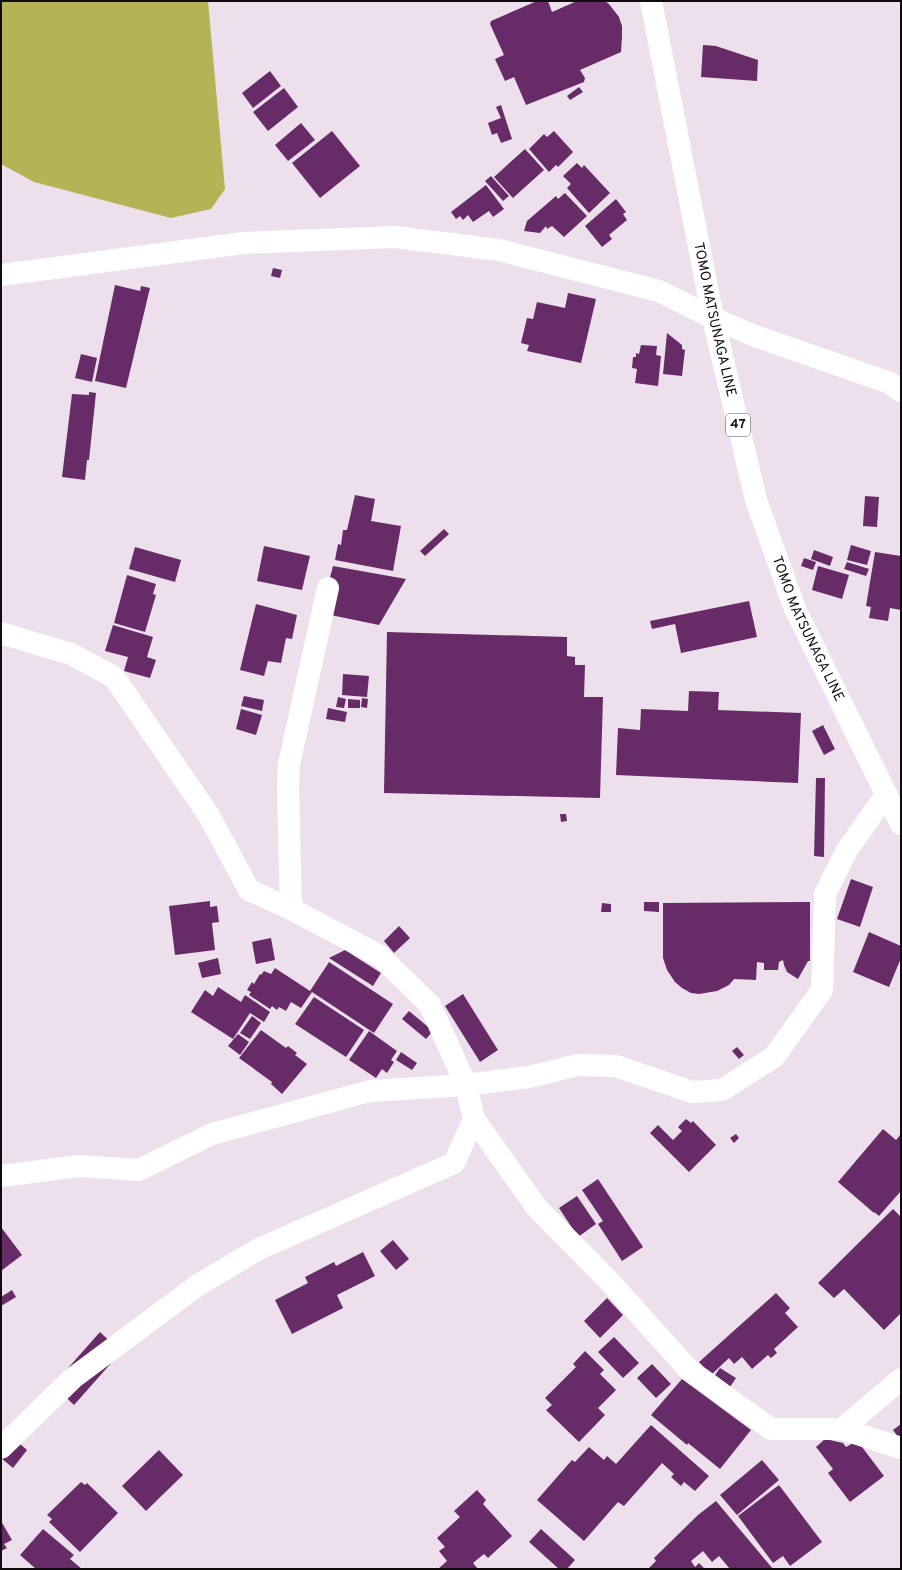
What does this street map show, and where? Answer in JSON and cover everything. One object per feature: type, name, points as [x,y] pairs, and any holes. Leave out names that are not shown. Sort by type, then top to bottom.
[{"type":"street","name":"TOMO MATSUNAGA LINE","points":[[651,1],[713,318],[756,500],[795,609],[901,824]]},
{"type":"street","points":[[1,275],[244,243],[395,238],[499,250],[659,291],[713,318],[755,336],[890,383],[901,391]]},
{"type":"street","points":[[291,909],[288,788],[289,764],[328,588]]},
{"type":"street","points":[[1,633],[71,654],[114,677],[208,814],[249,890],[291,909],[380,956],[430,1004],[466,1085],[474,1119],[537,1208],[612,1283],[689,1370],[771,1429],[842,1429],[901,1448]]},
{"type":"street","points":[[1,1176],[79,1166],[138,1170],[212,1134],[370,1091],[466,1085],[529,1077],[578,1065],[616,1066],[692,1092],[722,1090],[774,1057],[822,990],[825,894],[847,850],[886,795]]},
{"type":"street","points":[[1,1448],[73,1378],[198,1285],[259,1249],[454,1163],[474,1119]]},
{"type":"street","points":[[842,1429],[901,1379]]},
{"type":"shaded area","points":[[1,1],[208,1],[225,189],[211,209],[171,218],[34,182],[1,164]]},
{"type":"building","points":[[537,1],[548,1],[552,12],[577,1],[605,1],[619,17],[622,26],[621,52],[580,70],[585,78],[584,82],[526,105],[514,77],[505,81],[495,59],[504,55],[490,24],[491,21]]},
{"type":"building","points":[[703,45],[716,46],[758,60],[757,81],[701,77]]},
{"type":"building","points":[[270,71],[281,86],[253,108],[242,93]]},
{"type":"building","points":[[579,87],[583,92],[570,100],[567,96]]},
{"type":"building","points":[[284,88],[298,107],[268,131],[253,112]]},
{"type":"building","points":[[501,105],[512,139],[501,143],[497,133],[492,135],[488,123],[501,118],[496,107]]},
{"type":"building","points":[[301,123],[315,140],[288,161],[275,145]]},
{"type":"building","points":[[332,131],[360,166],[320,198],[292,163]]},
{"type":"building","points":[[554,131],[573,152],[558,167],[556,165],[549,172],[529,149],[544,134],[547,137]]},
{"type":"building","points":[[525,149],[544,170],[513,198],[494,177]]},
{"type":"building","points":[[577,163],[582,168],[584,165],[610,193],[589,213],[567,188],[571,184],[563,176]]},
{"type":"building","points":[[491,176],[509,196],[503,201],[485,181]]},
{"type":"building","points":[[486,185],[504,209],[493,217],[489,211],[473,222],[468,215],[463,220],[460,216],[456,219],[451,212]]},
{"type":"building","points":[[565,193],[587,216],[564,237],[552,226],[547,229],[546,226],[540,233],[524,231],[527,221],[556,196],[558,199]]},
{"type":"building","points":[[616,199],[626,212],[623,214],[627,220],[609,235],[612,239],[602,247],[585,226]]},
{"type":"building","points":[[273,268],[282,270],[280,278],[271,276]]},
{"type":"building","points":[[115,285],[140,291],[141,286],[150,288],[126,388],[95,381]]},
{"type":"building","points":[[568,293],[596,299],[581,363],[527,351],[529,345],[521,343],[527,318],[533,319],[537,302],[565,308]]},
{"type":"building","points":[[667,333],[682,345],[682,349],[685,350],[682,376],[663,374]]},
{"type":"building","points":[[641,345],[657,346],[656,355],[661,356],[658,386],[635,383],[637,369],[632,368],[633,357],[636,357],[636,353],[639,354]]},
{"type":"building","points":[[81,354],[97,358],[92,382],[75,378]]},
{"type":"building","points":[[89,392],[96,393],[89,460],[87,460],[85,480],[62,477],[72,394],[89,395]]},
{"type":"building","points":[[355,495],[375,499],[371,521],[401,526],[393,571],[335,560],[338,544],[341,545],[343,530],[347,530]]},
{"type":"building","points":[[865,496],[879,497],[877,527],[863,526]]},
{"type":"building","points":[[444,529],[449,534],[425,556],[420,551]]},
{"type":"building","points":[[851,545],[871,551],[867,565],[847,560]]},
{"type":"building","points":[[264,546],[310,556],[302,590],[257,581]]},
{"type":"building","points":[[135,547],[181,560],[175,582],[129,569]]},
{"type":"building","points":[[814,550],[833,557],[830,566],[811,559]]},
{"type":"building","points":[[875,552],[901,556],[901,610],[890,608],[888,621],[869,618],[871,607],[866,606]]},
{"type":"building","points":[[804,558],[816,562],[813,570],[801,566]]},
{"type":"building","points":[[847,562],[869,569],[866,576],[844,569]]},
{"type":"building","points":[[333,566],[406,579],[379,625],[321,613]]},
{"type":"building","points":[[818,566],[849,575],[842,599],[812,590]]},
{"type":"building","points":[[127,575],[156,584],[153,594],[156,595],[145,632],[114,623]]},
{"type":"building","points":[[749,601],[757,637],[681,653],[675,624],[652,629],[650,621]]},
{"type":"building","points":[[256,604],[297,615],[292,639],[286,638],[281,663],[268,661],[264,676],[240,670]]},
{"type":"building","points":[[113,625],[153,637],[147,657],[156,660],[150,678],[124,671],[128,657],[105,651]]},
{"type":"building","points":[[387,632],[567,637],[567,656],[575,657],[575,665],[585,665],[584,697],[603,697],[600,798],[384,793]]},
{"type":"building","points":[[343,674],[369,676],[367,697],[342,695]]},
{"type":"building","points":[[689,691],[719,692],[718,710],[801,713],[798,783],[616,775],[618,728],[640,730],[641,709],[688,711]]},
{"type":"building","points":[[244,696],[264,700],[262,711],[241,706]]},
{"type":"building","points":[[338,697],[346,699],[344,708],[336,707]]},
{"type":"building","points":[[362,698],[368,699],[367,708],[361,707]]},
{"type":"building","points":[[348,699],[360,700],[360,708],[348,708]]},
{"type":"building","points":[[328,708],[347,712],[345,722],[326,719]]},
{"type":"building","points":[[241,709],[262,715],[256,735],[236,729]]},
{"type":"building","points":[[823,725],[835,749],[824,755],[812,731]]},
{"type":"building","points":[[816,778],[825,778],[824,857],[814,856]]},
{"type":"building","points":[[560,814],[566,814],[567,821],[561,822]]},
{"type":"building","points":[[851,879],[873,887],[860,927],[837,919]]},
{"type":"building","points":[[210,901],[210,907],[217,906],[219,922],[212,923],[215,950],[175,955],[169,906]]},
{"type":"building","points":[[644,902],[659,902],[659,912],[644,911]]},
{"type":"building","points":[[810,902],[810,961],[808,961],[798,979],[787,972],[783,960],[779,962],[778,970],[764,970],[764,963],[757,962],[756,980],[734,979],[729,985],[717,991],[699,994],[691,993],[682,988],[675,982],[667,970],[663,958],[663,903]]},
{"type":"building","points":[[602,903],[611,904],[611,912],[601,912]]},
{"type":"building","points":[[399,926],[410,938],[394,953],[384,941]]},
{"type":"building","points":[[869,932],[901,946],[901,958],[889,987],[853,972]]},
{"type":"building","points":[[271,938],[275,960],[256,964],[252,942]]},
{"type":"building","points":[[345,950],[381,973],[373,986],[329,958]]},
{"type":"building","points":[[218,958],[221,974],[202,978],[198,963]]},
{"type":"building","points":[[329,962],[393,1004],[374,1033],[312,992],[301,1008],[291,1002],[286,1011],[279,1007],[277,1010],[272,1006],[270,1009],[249,995],[251,992],[247,990],[252,982],[254,984],[260,974],[261,975],[264,971],[271,974],[275,968],[310,991]]},
{"type":"building","points":[[218,987],[241,1002],[245,995],[270,1012],[264,1022],[250,1013],[233,1039],[191,1012],[205,990],[213,996]]},
{"type":"building","points":[[463,994],[498,1050],[480,1062],[445,1006]]},
{"type":"building","points":[[314,997],[364,1030],[346,1057],[295,1024]]},
{"type":"building","points":[[409,1011],[433,1031],[426,1039],[402,1019]]},
{"type":"building","points":[[252,1016],[261,1023],[250,1039],[240,1033]]},
{"type":"building","points":[[261,1030],[286,1048],[288,1046],[297,1053],[295,1055],[307,1064],[282,1094],[271,1084],[272,1082],[239,1058]]},
{"type":"building","points":[[369,1031],[397,1051],[391,1060],[394,1062],[387,1073],[382,1069],[376,1078],[349,1060]]},
{"type":"building","points":[[238,1034],[249,1042],[240,1055],[228,1046]]},
{"type":"building","points":[[737,1047],[744,1055],[739,1059],[732,1051]]},
{"type":"building","points":[[401,1052],[417,1063],[412,1070],[396,1060]]},
{"type":"building","points":[[686,1119],[691,1123],[693,1121],[716,1145],[689,1172],[650,1133],[658,1125],[673,1140],[682,1131],[678,1127]]},
{"type":"building","points":[[883,1129],[896,1140],[901,1134],[901,1191],[879,1216],[838,1182]]},
{"type":"building","points":[[736,1134],[739,1138],[734,1143],[730,1138]]},
{"type":"building","points":[[598,1179],[643,1247],[622,1261],[598,1224],[603,1221],[582,1190]]},
{"type":"building","points":[[577,1196],[596,1224],[578,1237],[559,1208]]},
{"type":"building","points":[[893,1209],[901,1217],[901,1313],[884,1330],[844,1289],[834,1298],[818,1283]]},
{"type":"building","points":[[1,1227],[22,1255],[1,1271]]},
{"type":"building","points":[[393,1240],[409,1259],[396,1270],[380,1251]]},
{"type":"building","points":[[363,1252],[375,1276],[337,1295],[343,1308],[292,1334],[275,1300],[308,1283],[305,1277],[334,1262],[336,1266]]},
{"type":"building","points":[[12,1290],[16,1297],[1,1306],[1,1297]]},
{"type":"building","points":[[776,1293],[790,1308],[785,1313],[798,1327],[774,1349],[777,1353],[771,1358],[768,1355],[752,1369],[742,1357],[734,1364],[729,1358],[711,1375],[699,1362]]},
{"type":"building","points":[[607,1298],[623,1315],[600,1338],[584,1321]]},
{"type":"building","points":[[100,1332],[121,1352],[74,1405],[53,1385]]},
{"type":"building","points":[[614,1337],[639,1363],[623,1378],[598,1352]]},
{"type":"building","points":[[585,1351],[604,1370],[600,1374],[616,1390],[598,1408],[605,1415],[579,1442],[546,1410],[552,1405],[545,1398],[576,1367],[573,1364]]},
{"type":"building","points":[[652,1364],[671,1384],[656,1398],[637,1378]]},
{"type":"building","points":[[720,1368],[736,1378],[730,1387],[715,1375]]},
{"type":"building","points":[[682,1379],[751,1430],[720,1469],[688,1443],[687,1445],[651,1415]]},
{"type":"building","points":[[901,1424],[901,1441],[893,1430]]},
{"type":"building","points":[[651,1425],[709,1476],[695,1491],[684,1482],[681,1486],[671,1477],[674,1474],[662,1463],[624,1506],[618,1502],[584,1541],[537,1500],[572,1460],[575,1462],[589,1447],[604,1460],[607,1456],[616,1464]]},
{"type":"building","points":[[12,1437],[27,1450],[13,1468],[1,1458]]},
{"type":"building","points":[[825,1439],[843,1443],[846,1447],[853,1443],[863,1446],[862,1447],[884,1476],[850,1502],[828,1473],[833,1469],[816,1447]]},
{"type":"building","points":[[159,1450],[183,1475],[146,1511],[122,1486]]},
{"type":"building","points":[[762,1460],[779,1480],[737,1515],[720,1495]]},
{"type":"building","points":[[81,1482],[85,1485],[87,1483],[118,1513],[80,1552],[49,1522],[52,1519],[47,1515]]},
{"type":"building","points":[[779,1485],[822,1542],[790,1566],[783,1556],[773,1563],[738,1516]]},
{"type":"building","points":[[477,1490],[486,1500],[483,1504],[512,1536],[488,1558],[484,1554],[473,1563],[478,1569],[438,1569],[447,1561],[439,1551],[445,1547],[437,1538],[460,1517],[454,1511]]},
{"type":"building","points":[[716,1501],[773,1569],[730,1569],[719,1556],[712,1562],[703,1551],[691,1561],[695,1567],[699,1563],[705,1569],[648,1569],[656,1561],[654,1558],[698,1515]]},
{"type":"building","points":[[1,1521],[12,1540],[4,1544],[7,1548],[1,1551]]},
{"type":"building","points":[[43,1529],[74,1555],[70,1559],[82,1569],[36,1569],[20,1555]]},
{"type":"building","points":[[541,1529],[575,1560],[567,1569],[559,1569],[529,1542]]}]
